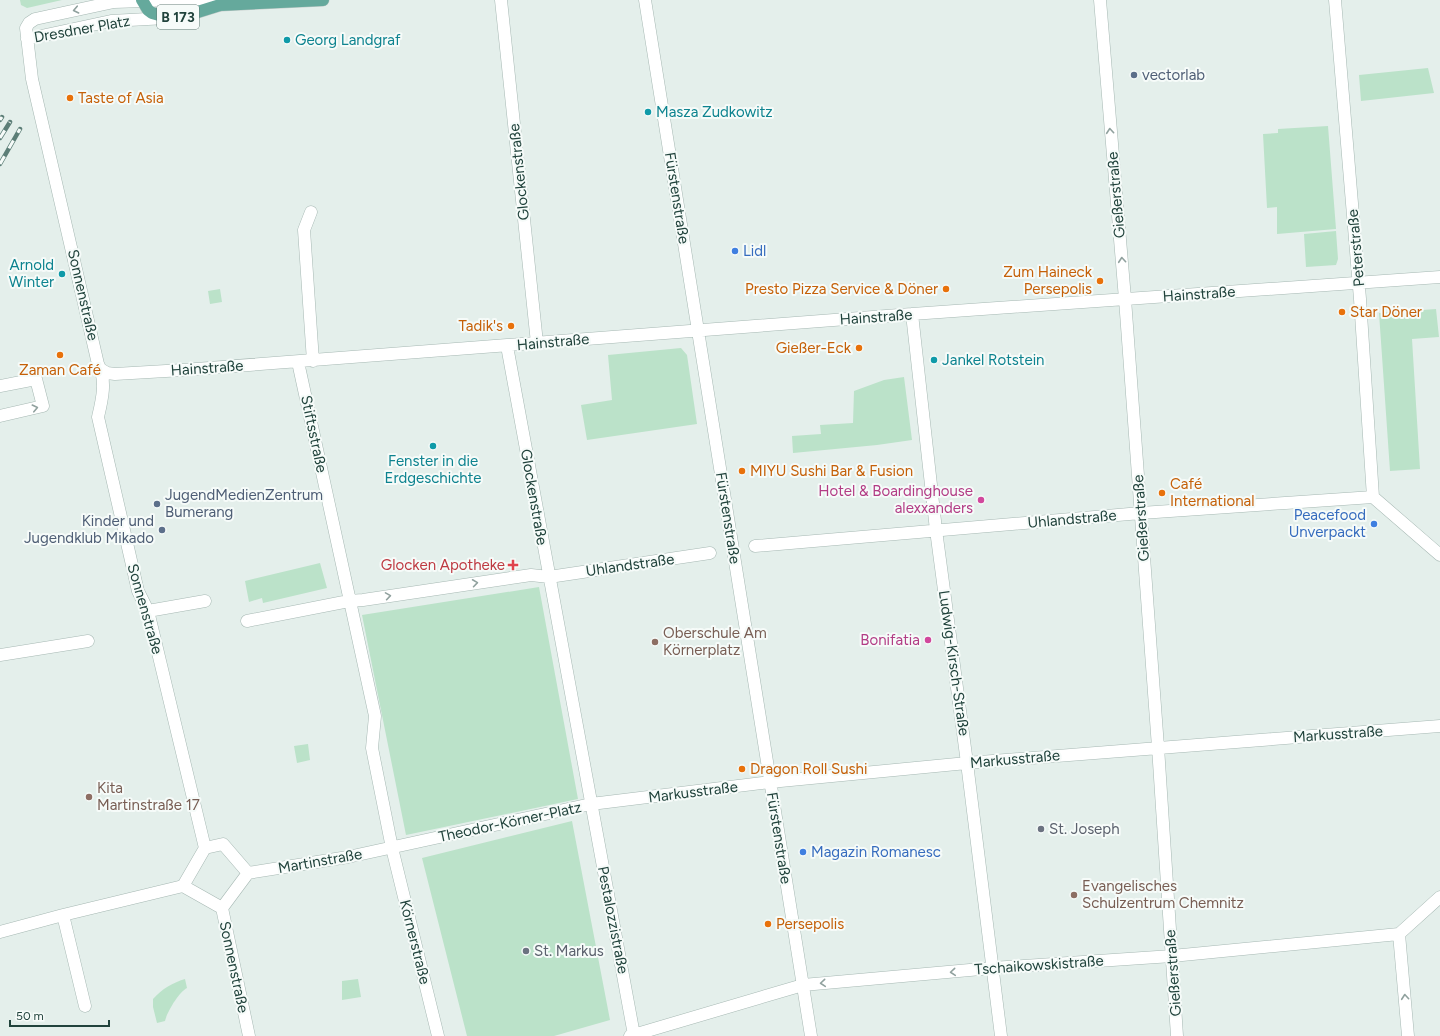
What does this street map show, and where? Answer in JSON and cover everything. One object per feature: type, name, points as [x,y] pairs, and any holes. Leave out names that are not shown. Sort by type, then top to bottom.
[{"type":"main road","name":"B 173","points":[[144,1],[152,13],[170,18],[188,15],[216,2],[323,0]]},
{"type":"street","name":"Glockenstraße","points":[[501,0],[537,343]]},
{"type":"street","name":"Fürstenstraße","points":[[645,0],[811,1036]]},
{"type":"street","name":"Gießerstraße","points":[[1100,0],[1141,513],[1177,1036]]},
{"type":"street","name":"Peterstraße","points":[[1336,0],[1359,282],[1373,497]]},
{"type":"street","points":[[118,20],[144,1],[216,2]]},
{"type":"street","name":"Dresdner Platz","points":[[144,1],[114,2],[35,19],[29,23],[26,28],[27,39],[118,20],[170,18]]},
{"type":"street","name":"Sonnenstraße","points":[[27,39],[32,79],[38,108],[98,364],[102,370],[104,391],[98,417],[138,591],[148,611],[205,848]]},
{"type":"street","points":[[311,212],[304,230],[313,361]]},
{"type":"street","name":"Hainstraße","points":[[102,370],[107,373],[115,374],[313,361],[912,314],[1440,277]]},
{"type":"street","name":"Ludwig-Kirsch-Straße","points":[[912,314],[936,530],[1001,1036]]},
{"type":"street","name":"Glockenstraße","points":[[507,346],[549,577]]},
{"type":"street","name":"Stiftsstraße","points":[[298,362],[349,601]]},
{"type":"street","points":[[0,386],[36,379],[43,406],[0,416]]},
{"type":"street","points":[[1373,497],[1440,555]]},
{"type":"street","name":"Uhlandstraße","points":[[755,546],[1141,513],[1373,497]]},
{"type":"street","name":"Uhlandstraße","points":[[549,577],[710,553]]},
{"type":"street","points":[[247,622],[349,601],[531,575],[549,577]]},
{"type":"street","name":"Theodor-Körner-Platz","points":[[392,848],[591,804],[549,577]]},
{"type":"street","points":[[148,611],[205,601]]},
{"type":"street","points":[[349,601],[375,716],[372,748],[392,848]]},
{"type":"street","points":[[0,655],[88,641]]},
{"type":"street","name":"Markusstraße","points":[[591,804],[770,782],[967,763],[1440,726]]},
{"type":"street","name":"Pestalozzistraße","points":[[591,804],[632,1036]]},
{"type":"street","points":[[0,932],[183,886],[205,848],[223,844],[248,873],[222,908]]},
{"type":"street","name":"Martinstraße","points":[[248,873],[348,857],[392,848]]},
{"type":"street","name":"Körnerstraße","points":[[392,848],[438,1036]]},
{"type":"street","name":"Sonnenstraße","points":[[183,886],[222,908],[249,1036]]},
{"type":"street","points":[[1408,1036],[1399,934],[1440,897]]},
{"type":"street","points":[[63,915],[85,1006]]},
{"type":"street","name":"Tschaikowskistraße","points":[[632,1036],[802,985],[992,968],[1172,956],[1399,934]]},
{"type":"green space","points":[[20,0],[62,0],[27,8],[21,5]]},
{"type":"green space","points":[[1428,68],[1434,93],[1361,101],[1359,75]]},
{"type":"green space","points":[[1328,126],[1336,229],[1277,234],[1277,207],[1267,208],[1263,134],[1278,133],[1278,129]]},
{"type":"green space","points":[[1336,231],[1338,259],[1336,265],[1306,267],[1304,234]]},
{"type":"green space","points":[[220,289],[222,302],[210,304],[208,291]]},
{"type":"green space","points":[[1436,309],[1439,337],[1412,339],[1420,469],[1390,471],[1379,313]]},
{"type":"green space","points":[[681,348],[687,355],[697,424],[587,440],[581,405],[612,400],[608,355]]},
{"type":"green space","points":[[904,377],[912,440],[793,453],[792,436],[821,434],[820,425],[853,423],[854,391],[884,380]]},
{"type":"green space","points":[[320,563],[327,588],[263,603],[262,598],[249,602],[245,581]]},
{"type":"green space","points":[[539,587],[578,799],[406,835],[362,615]]},
{"type":"green space","points":[[308,744],[310,760],[297,763],[294,746]]},
{"type":"green space","points":[[572,821],[610,1020],[554,1036],[467,1036],[422,858]]},
{"type":"green space","points":[[185,979],[187,988],[180,994],[174,1003],[165,1021],[157,1023],[153,1007],[153,999],[160,992],[176,982]]},
{"type":"green space","points":[[358,979],[361,997],[342,1000],[342,981]]},
{"type":"railway","points":[[0,138],[10,122]]},
{"type":"railway","points":[[0,164],[20,129]]},
{"type":"place","name":"Georg Landgraf","points":[[287,40]]},
{"type":"place","name":"vectorlab","points":[[1134,75]]},
{"type":"place","name":"Taste of Asia","points":[[70,98]]},
{"type":"place","name":"Masza Zudkowitz","points":[[648,112]]},
{"type":"place","name":"Lidl","points":[[735,251]]},
{"type":"place","name":"Arnold Winter","points":[[62,274]]},
{"type":"place","name":"Zum Haineck Persepolis","points":[[1100,281]]},
{"type":"place","name":"Presto Pizza Service & Döner","points":[[946,289]]},
{"type":"place","name":"Star Döner","points":[[1342,312]]},
{"type":"place","name":"Tadik's","points":[[511,326]]},
{"type":"place","name":"Gießer-Eck","points":[[859,348]]},
{"type":"place","name":"Zaman Café","points":[[60,355]]},
{"type":"place","name":"Jankel Rotstein","points":[[934,360]]},
{"type":"place","name":"Fenster in die Erdgeschichte","points":[[433,446]]},
{"type":"place","name":"MIYU Sushi Bar & Fusion","points":[[742,471]]},
{"type":"place","name":"Café International","points":[[1162,493]]},
{"type":"place","name":"Hotel & Boardinghouse alexxanders","points":[[981,500]]},
{"type":"place","name":"JugendMedienZentrum Bumerang","points":[[157,504]]},
{"type":"place","name":"Peacefood Unverpackt","points":[[1374,524]]},
{"type":"place","name":"Kinder und Jugendklub Mikado","points":[[162,530]]},
{"type":"place","name":"Glocken Apotheke","points":[[513,565]]},
{"type":"place","name":"Bonifatia","points":[[928,640]]},
{"type":"place","name":"Oberschule Am Körnerplatz","points":[[655,642]]},
{"type":"place","name":"Dragon Roll Sushi","points":[[742,769]]},
{"type":"place","name":"Kita Martinstraße 17","points":[[89,797]]},
{"type":"place","name":"St. Joseph","points":[[1041,829]]},
{"type":"place","name":"Magazin Romanesc","points":[[803,852]]},
{"type":"place","name":"Evangelisches Schulzentrum Chemnitz","points":[[1074,895]]},
{"type":"place","name":"Persepolis","points":[[768,924]]},
{"type":"place","name":"St. Markus","points":[[526,951]]}]
